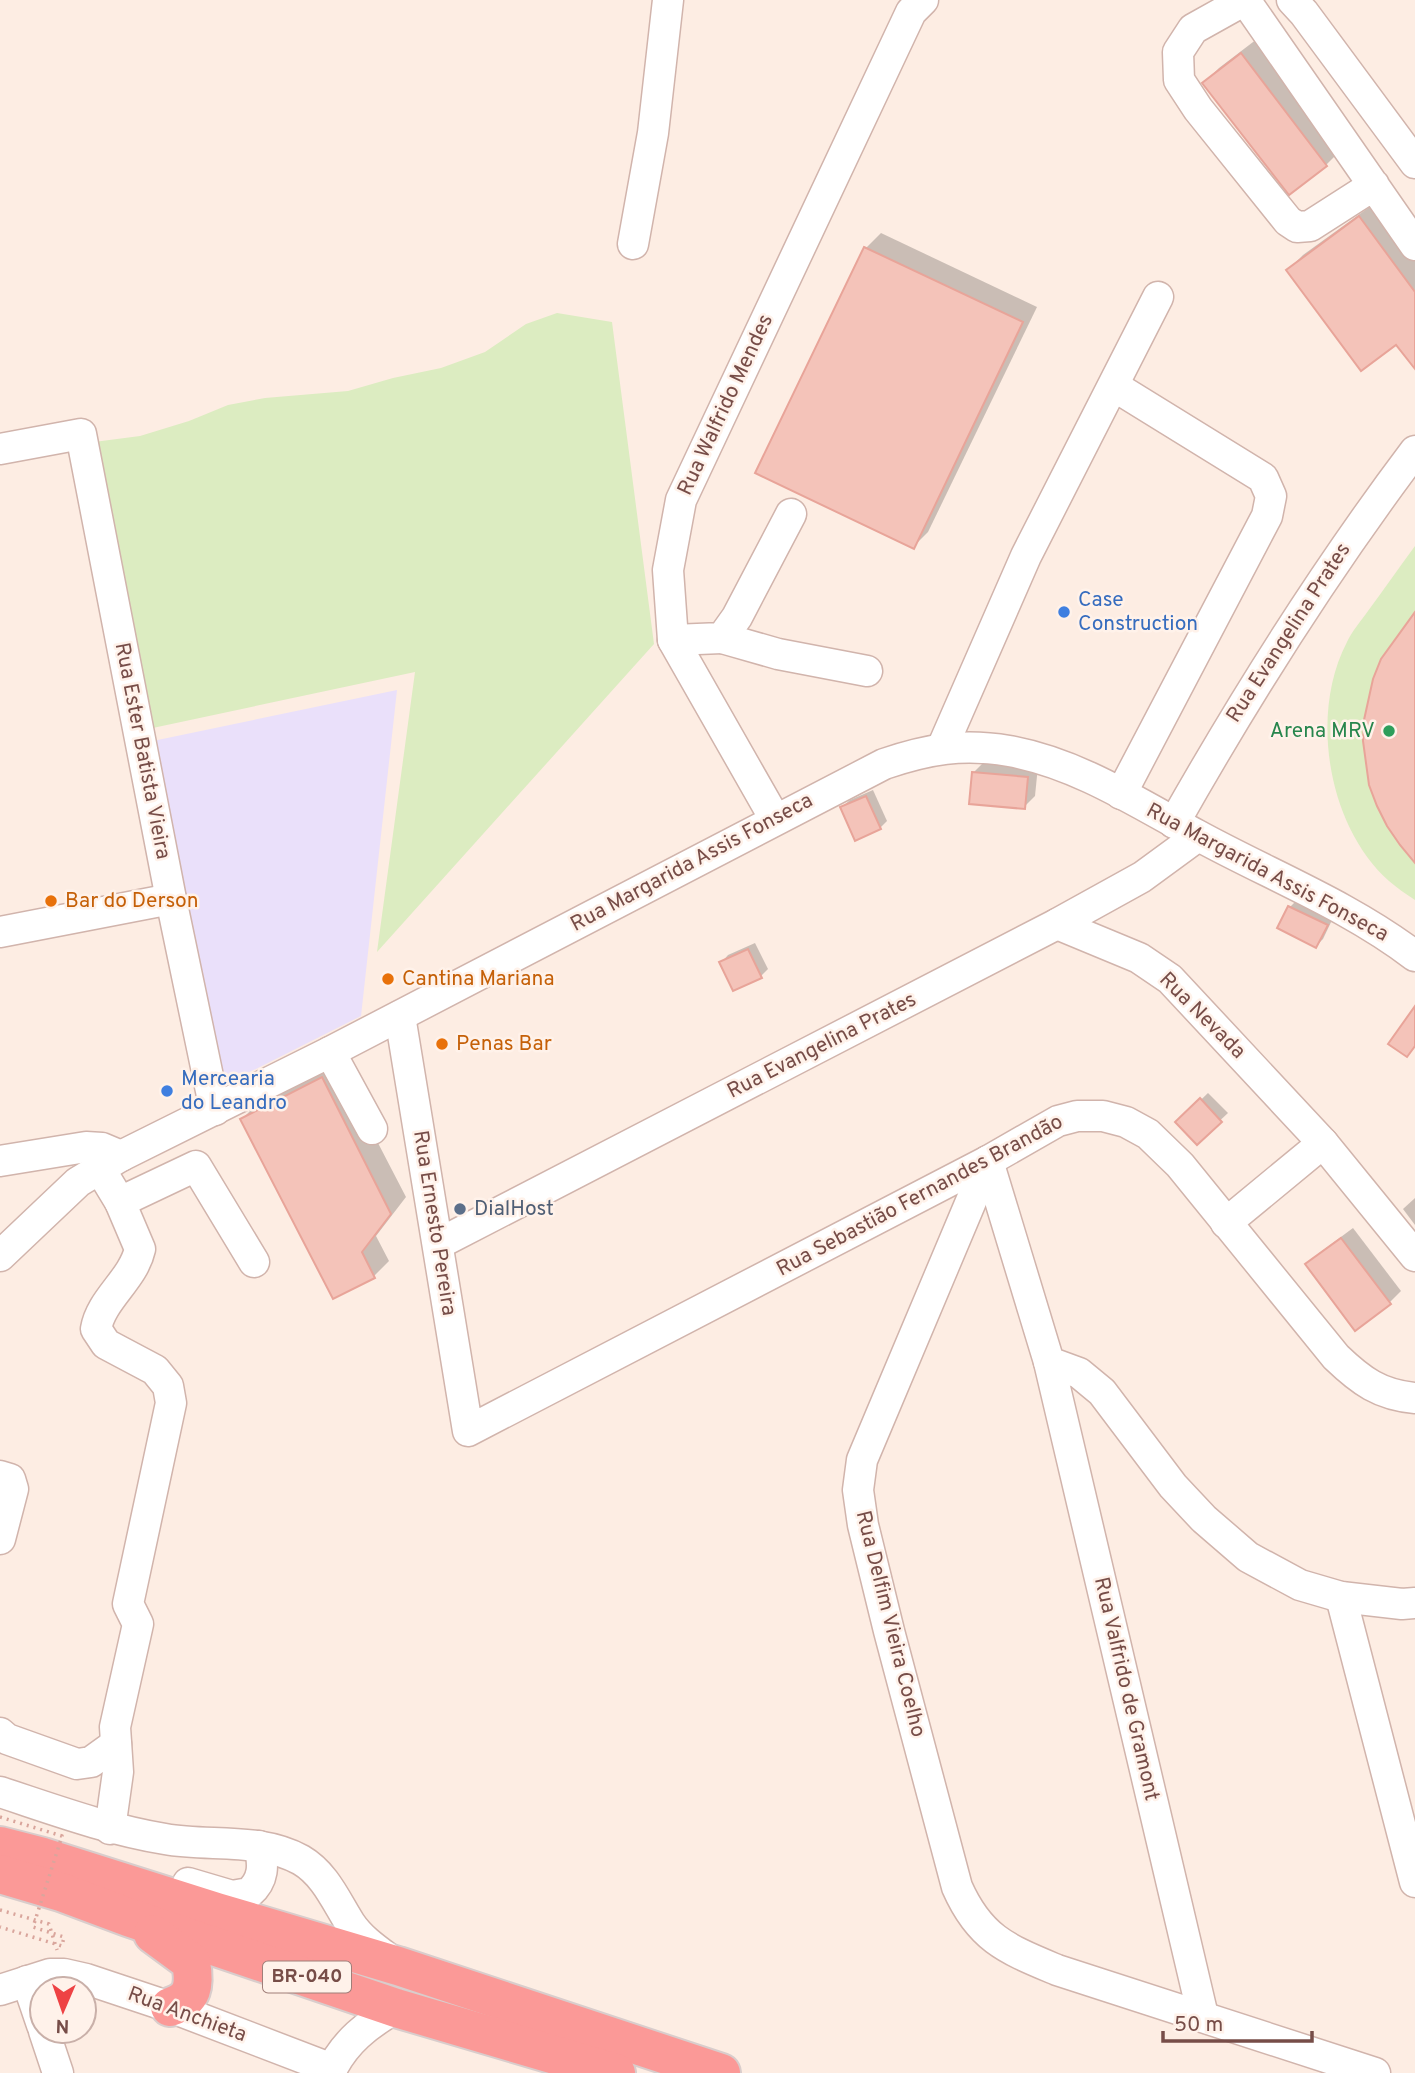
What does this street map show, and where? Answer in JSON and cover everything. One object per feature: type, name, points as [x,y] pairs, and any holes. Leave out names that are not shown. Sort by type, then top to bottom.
[{"type":"highway","name":"BR-040","points":[[0,1846],[398,1965],[721,2073]]},
{"type":"highway","name":"BR-040","points":[[0,1874],[61,1892],[396,2008],[616,2073]]},
{"type":"highway","points":[[128,1917],[191,1962],[194,1980],[190,1992],[183,2003],[170,2007]]},
{"type":"street","points":[[633,244],[653,133],[668,0]]},
{"type":"street","name":"Rua Walfrido Mendes","points":[[775,819],[673,640],[668,569],[681,500],[911,12],[923,0]]},
{"type":"street","points":[[1374,185],[1310,226],[1297,227],[1288,221],[1198,109],[1179,80],[1178,52],[1192,29],[1245,0],[1374,185],[1415,245]]},
{"type":"street","points":[[1292,0],[1415,163]]},
{"type":"street","points":[[942,748],[1026,556],[1157,297]]},
{"type":"street","points":[[1114,386],[1263,478],[1271,496],[1266,516],[1121,794]]},
{"type":"street","name":"Rua Ester Batista Vieira","points":[[0,449],[81,434],[171,899],[215,1110]]},
{"type":"street","name":"Rua Evangelina Prates","points":[[438,1244],[1057,924],[1142,877],[1186,829],[1228,728],[1334,562],[1415,451]]},
{"type":"street","points":[[722,638],[737,617],[791,514]]},
{"type":"street","points":[[673,640],[722,638],[778,654],[867,671]]},
{"type":"street","name":"Rua Margarida Assis Fonseca","points":[[0,1256],[78,1182],[110,1162],[400,1016],[775,819],[884,764],[914,753],[942,748],[990,748],[1038,758],[1067,769],[1301,887],[1369,924],[1415,956]]},
{"type":"street","points":[[0,932],[171,899]]},
{"type":"street","name":"Rua Nevada","points":[[1057,924],[1139,958],[1170,979],[1323,1143],[1415,1256]]},
{"type":"street","name":"Rua Ernesto Pereira","points":[[400,1016],[468,1431]]},
{"type":"street","points":[[330,1052],[372,1129]]},
{"type":"street","name":"Rua Sebastião Fernandes Brandão","points":[[468,1431],[1058,1122],[1077,1115],[1103,1116],[1126,1122],[1148,1134],[1180,1165],[1351,1372],[1371,1387],[1415,1398]]},
{"type":"street","points":[[174,1130],[254,1262]]},
{"type":"street","points":[[1226,1223],[1323,1143]]},
{"type":"street","points":[[0,1161],[86,1147],[102,1148],[110,1162],[120,1202],[140,1249],[135,1266],[98,1317],[96,1329],[106,1344],[155,1370],[168,1386],[171,1403],[128,1604],[138,1624],[115,1727],[118,1772],[110,1829]]},
{"type":"street","name":"Rua Valfrido de Gramont","points":[[988,1161],[1049,1362],[1203,2017]]},
{"type":"street","name":"Rua Delfim Vieira Coelho","points":[[988,1161],[862,1460],[858,1490],[863,1525],[889,1632],[957,1887],[972,1916],[984,1931],[1004,1946],[1057,1970],[1203,2017]]},
{"type":"street","points":[[120,1202],[196,1166]]},
{"type":"street","points":[[1049,1362],[1079,1373],[1102,1392],[1173,1486],[1204,1519],[1248,1557],[1300,1585],[1341,1597],[1415,1603]]},
{"type":"street","points":[[0,1476],[10,1479],[13,1489],[0,1539]]},
{"type":"street","points":[[1341,1597],[1415,1882]]},
{"type":"street","points":[[0,1733],[7,1739],[77,1764],[91,1762],[116,1744]]},
{"type":"street","points":[[0,1791],[110,1829],[168,1840],[259,1846],[302,1860],[318,1873],[364,1940],[398,1965]]},
{"type":"street","points":[[232,1896],[249,1894],[261,1879],[263,1868],[259,1846]]},
{"type":"street","points":[[43,1857],[123,1863],[232,1896],[303,1937]]},
{"type":"street","name":"Rua Anchieta","points":[[14,1986],[50,1974],[86,1979],[170,2007],[331,2071]]},
{"type":"street","points":[[14,1986],[28,2006]]},
{"type":"street","points":[[331,2071],[354,2037],[370,2022],[396,2008]]},
{"type":"street","points":[[1203,2017],[1376,2073]]},
{"type":"street","points":[[49,2045],[58,2073]]},
{"type":"path","points":[[0,1817],[62,1836],[33,1927],[64,1937],[62,1946],[0,1927]]},
{"type":"path","points":[[0,1910],[49,1924],[64,1974]]},
{"type":"shaded area","points":[[397,690],[361,1016],[220,1087],[148,742]]},
{"type":"green space","points":[[557,313],[612,322],[654,644],[377,952],[415,672],[148,729],[94,442],[140,436],[189,421],[228,405],[265,398],[348,391],[441,368],[485,352],[526,324]]},
{"type":"green space","points":[[1415,546],[1415,900],[1389,881],[1368,858],[1351,831],[1339,801],[1331,768],[1328,735],[1329,702],[1335,671],[1347,642]]},
{"type":"building","points":[[1241,53],[1327,166],[1289,195],[1202,83]]},
{"type":"building","points":[[1359,216],[1415,292],[1415,369],[1396,345],[1361,371],[1286,270]]},
{"type":"building","points":[[864,247],[1023,322],[914,549],[755,473]]},
{"type":"building","name":"Arena MRV","points":[[1415,612],[1415,863],[1387,826],[1377,806],[1369,785],[1363,741],[1364,720],[1373,679],[1381,659]]},
{"type":"building","points":[[972,772],[1028,777],[1025,809],[969,804]]},
{"type":"building","points":[[866,796],[881,829],[855,841],[840,807]]},
{"type":"building","points":[[1288,906],[1328,925],[1316,948],[1277,928]]},
{"type":"building","points":[[748,949],[762,978],[733,991],[719,962]]},
{"type":"building","points":[[1415,1006],[1415,1046],[1407,1057],[1388,1044]]},
{"type":"building","points":[[322,1077],[391,1214],[362,1252],[375,1278],[333,1299],[240,1119]]},
{"type":"building","points":[[1200,1098],[1222,1122],[1197,1145],[1175,1122]]},
{"type":"building","points":[[1341,1238],[1391,1304],[1355,1331],[1305,1264]]},
{"type":"place","name":"Case Construction","points":[[1064,612]]},
{"type":"place","name":"Arena MRV","points":[[1389,731]]},
{"type":"place","name":"Bar do Derson","points":[[51,901]]},
{"type":"place","name":"Cantina Mariana","points":[[388,979]]},
{"type":"place","name":"Penas Bar","points":[[442,1044]]},
{"type":"place","name":"Mercearia do Leandro","points":[[167,1091]]},
{"type":"place","name":"DialHost","points":[[460,1209]]}]
